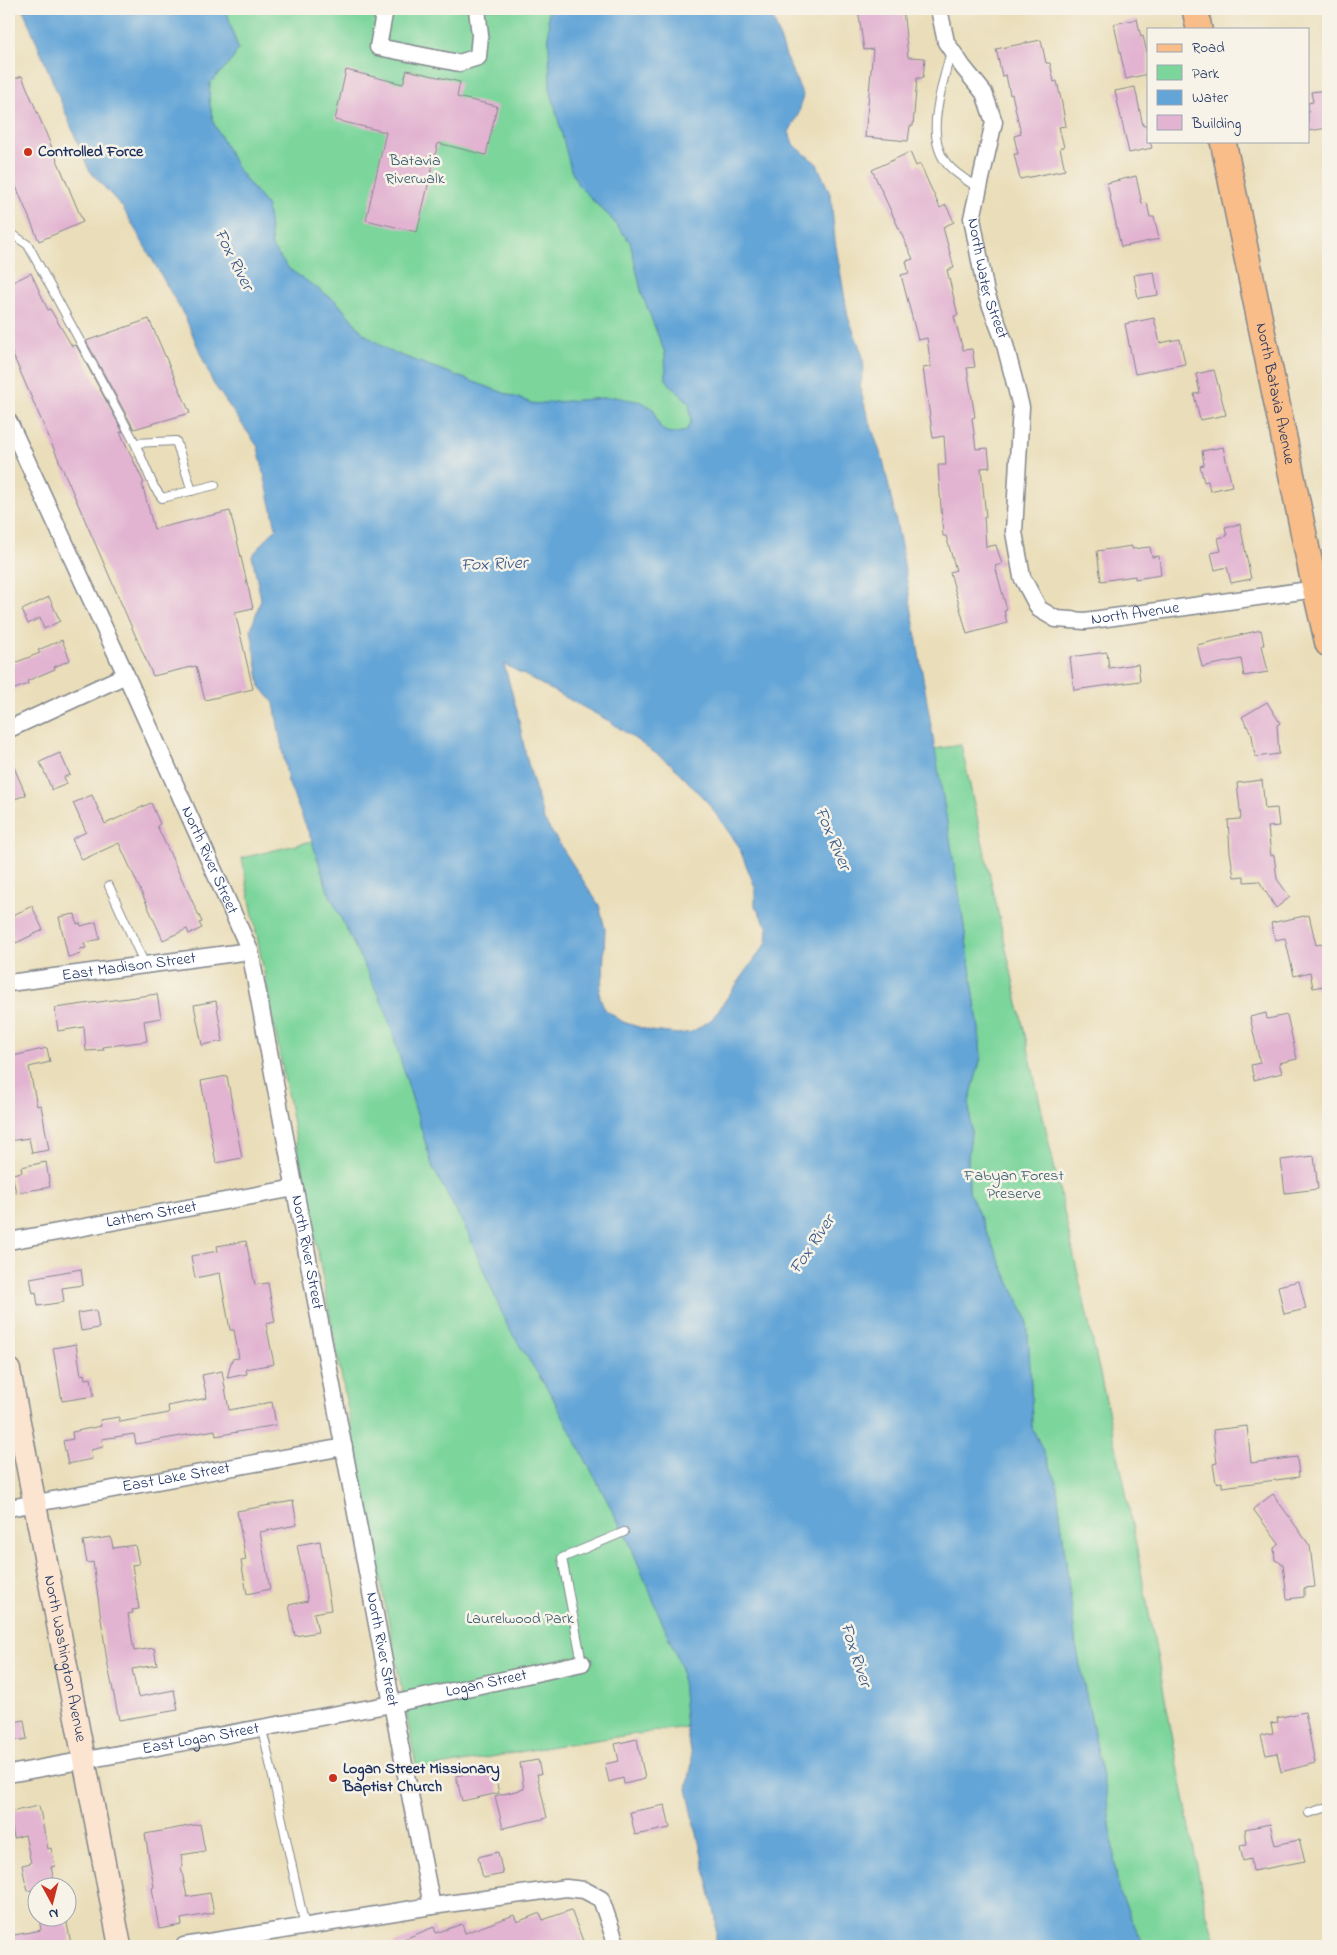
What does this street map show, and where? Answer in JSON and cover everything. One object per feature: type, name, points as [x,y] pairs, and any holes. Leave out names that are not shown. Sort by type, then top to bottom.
[{"type":"main road","points":[[1195,9],[1200,28]]},
{"type":"main road","name":"North Batavia Avenue","points":[[1223,142],[1319,582],[1328,644]]},
{"type":"main road","name":"North Washington Avenue","points":[[9,1370],[120,1946]]},
{"type":"street","points":[[384,9],[378,47],[459,63],[478,57],[480,35],[477,9]]},
{"type":"street","name":"North Water Street","points":[[940,9],[946,42],[984,93],[994,122],[972,218],[986,292],[1004,341],[1021,407],[1014,532]]},
{"type":"street","name":"North River Street","points":[[9,422],[126,675],[250,952],[432,1906]]},
{"type":"street","name":"North Avenue","points":[[1014,532],[1022,578],[1039,609],[1056,619],[1085,621],[1319,582]]},
{"type":"street","points":[[9,729],[126,675]]},
{"type":"street","name":"East Madison Street","points":[[9,983],[250,952]]},
{"type":"street","name":"Lathem Street","points":[[9,1241],[295,1188]]},
{"type":"street","name":"East Lake Street","points":[[9,1508],[344,1447]]},
{"type":"street","name":"Logan Street","points":[[392,1704],[582,1663]]},
{"type":"street","name":"East Logan Street","points":[[9,1774],[392,1704]]},
{"type":"street","points":[[184,1946],[432,1906],[566,1888],[584,1890],[601,1899],[618,1946]]},
{"type":"lane","points":[[951,50],[938,110],[935,132],[936,141],[939,151],[950,168],[979,189]]},
{"type":"lane","points":[[9,236],[15,236],[28,245],[135,443],[154,487],[162,498],[215,485]]},
{"type":"lane","points":[[135,443],[176,441],[192,491]]},
{"type":"lane","points":[[109,886],[145,965]]},
{"type":"lane","points":[[582,1663],[562,1558],[624,1532]]},
{"type":"lane","points":[[261,1728],[305,1927]]},
{"type":"lane","points":[[1309,1813],[1328,1807]]},
{"type":"green space","name":"Batavia Riverwalk","points":[[226,9],[548,9],[549,45],[591,199],[610,217],[630,242],[642,294],[665,353],[666,379],[689,402],[691,421],[686,431],[679,433],[668,432],[660,427],[654,410],[615,397],[534,404],[389,351],[363,333],[337,302],[289,269],[272,247],[267,206],[239,171],[213,122],[209,99],[210,83],[232,60],[238,49]]},
{"type":"green space","name":"Fabyan Forest Preserve","points":[[961,745],[1125,1487],[1205,1908],[1217,1946],[1144,1946],[1118,1889],[1106,1792],[1076,1645],[1056,1480],[1032,1427],[1027,1319],[969,1192],[968,1158],[971,1133],[969,1102],[981,1057],[979,1029],[960,899],[934,749]]},
{"type":"green space","name":"Laurelwood Park","points":[[312,841],[328,891],[386,1011],[433,1168],[467,1231],[508,1327],[552,1396],[630,1544],[681,1667],[686,1727],[554,1746],[417,1770],[242,858]]},
{"type":"water","name":"Fox River","points":[[23,9],[226,9],[238,49],[232,60],[210,83],[209,99],[213,122],[239,171],[267,206],[272,247],[289,269],[337,302],[363,333],[389,351],[534,404],[615,397],[642,402],[654,410],[660,427],[668,432],[679,433],[686,431],[691,422],[689,402],[666,379],[665,353],[642,294],[630,242],[610,217],[578,185],[571,170],[550,88],[548,9],[770,9],[788,62],[803,95],[799,113],[789,132],[793,144],[817,164],[831,196],[835,241],[848,317],[862,353],[864,369],[860,387],[884,464],[900,540],[960,899],[979,1029],[981,1057],[969,1102],[971,1133],[968,1158],[969,1192],[1027,1319],[1032,1427],[1056,1480],[1076,1645],[1106,1792],[1118,1889],[1144,1946],[716,1946],[716,1918],[687,1789],[692,1763],[686,1727],[681,1667],[630,1544],[552,1396],[508,1327],[467,1231],[433,1168],[386,1011],[328,891],[312,841],[288,782],[274,703],[260,686],[251,629],[261,599],[252,556],[276,528],[258,447],[213,383],[186,319],[123,208],[89,170]],"holes":[[[504,664],[609,721],[671,764],[708,803],[738,845],[755,887],[755,906],[768,928],[767,942],[712,1019],[692,1032],[678,1034],[651,1031],[623,1022],[604,1009],[599,993],[603,976],[605,929],[599,905],[544,820],[526,756],[517,711]]]},
{"type":"building","points":[[858,9],[903,9],[908,57],[925,58],[923,78],[917,78],[913,126],[910,126],[908,141],[865,137],[873,49],[864,50]]},
{"type":"building","points":[[1137,19],[1147,53],[1147,74],[1126,79],[1114,24]]},
{"type":"building","points":[[1041,40],[1046,63],[1050,63],[1054,82],[1057,81],[1062,104],[1066,126],[1059,127],[1064,147],[1060,148],[1065,170],[1020,179],[1014,154],[1018,154],[1014,136],[1021,134],[1012,94],[1010,95],[1006,75],[1002,76],[996,49]]},
{"type":"building","points":[[346,70],[403,84],[407,70],[460,82],[457,97],[497,106],[486,155],[438,143],[417,232],[366,220],[386,132],[335,120]]},
{"type":"building","points":[[22,76],[83,222],[39,241],[9,170],[9,81]]},
{"type":"building","points":[[1135,87],[1143,126],[1147,125],[1147,142],[1150,142],[1152,148],[1129,153],[1115,91]]},
{"type":"building","points":[[1328,90],[1328,128],[1310,131],[1310,103],[1313,102],[1311,92]]},
{"type":"building","points":[[910,152],[916,166],[920,164],[940,208],[946,205],[954,222],[943,227],[954,268],[947,270],[958,315],[954,316],[963,350],[972,349],[975,367],[967,368],[975,417],[972,418],[976,449],[988,448],[990,467],[981,468],[986,517],[984,517],[986,547],[996,545],[1002,564],[995,566],[1007,610],[1004,611],[1007,623],[967,634],[950,572],[956,570],[946,536],[943,536],[938,465],[946,465],[944,436],[933,438],[923,368],[931,367],[927,338],[918,340],[901,275],[909,273],[906,261],[913,259],[872,170]]},
{"type":"building","points":[[1136,176],[1142,204],[1147,203],[1150,217],[1154,217],[1159,239],[1121,247],[1107,183]]},
{"type":"building","points":[[1154,272],[1158,295],[1138,298],[1134,275]]},
{"type":"building","points":[[31,273],[48,310],[50,309],[72,346],[76,345],[123,432],[120,432],[144,483],[142,484],[154,529],[230,511],[253,608],[235,612],[253,689],[205,700],[196,666],[153,676],[9,346],[9,284]]},
{"type":"building","points":[[1154,318],[1160,343],[1180,339],[1185,364],[1135,374],[1125,324]]},
{"type":"building","points":[[149,319],[190,413],[134,429],[86,341]]},
{"type":"building","points":[[1214,370],[1226,415],[1200,420],[1194,394],[1200,393],[1196,374]]},
{"type":"building","points":[[1223,447],[1232,486],[1210,491],[1208,481],[1204,482],[1200,466],[1204,465],[1202,451]]},
{"type":"building","points":[[1240,524],[1251,579],[1231,583],[1227,567],[1215,570],[1211,553],[1221,551],[1218,538],[1227,536],[1225,527]]},
{"type":"building","points":[[1132,546],[1132,549],[1150,547],[1152,557],[1159,556],[1161,575],[1135,579],[1135,576],[1101,581],[1097,551]]},
{"type":"building","points":[[49,597],[60,621],[44,629],[40,618],[28,624],[22,610]]},
{"type":"building","points":[[1261,630],[1268,672],[1244,676],[1241,659],[1202,667],[1197,645]]},
{"type":"building","points":[[62,640],[70,660],[54,667],[55,669],[27,681],[28,684],[12,690],[9,682],[9,665],[40,653],[38,650]]},
{"type":"building","points":[[1107,652],[1109,668],[1138,664],[1140,681],[1074,690],[1070,657]]},
{"type":"building","points":[[1267,702],[1280,723],[1277,725],[1279,754],[1255,757],[1252,735],[1242,717]]},
{"type":"building","points":[[60,753],[70,775],[64,777],[67,784],[52,790],[40,762]]},
{"type":"building","points":[[9,756],[26,795],[9,801]]},
{"type":"building","points":[[1262,780],[1265,809],[1277,808],[1279,826],[1268,827],[1271,856],[1274,855],[1277,879],[1290,897],[1276,908],[1259,881],[1244,882],[1244,876],[1234,877],[1230,852],[1228,820],[1241,819],[1237,783]]},
{"type":"building","points":[[92,795],[105,824],[151,803],[160,824],[157,826],[202,922],[199,923],[202,928],[189,934],[187,929],[163,940],[119,843],[82,860],[72,839],[86,832],[73,803]]},
{"type":"building","points":[[32,906],[43,930],[16,943],[9,927],[9,917]]},
{"type":"building","points":[[75,914],[77,924],[80,923],[81,926],[96,922],[100,939],[84,943],[86,948],[80,949],[81,954],[68,957],[59,917]]},
{"type":"building","points":[[1309,915],[1316,945],[1326,943],[1328,951],[1328,985],[1313,988],[1310,972],[1294,976],[1285,938],[1275,940],[1271,923]]},
{"type":"building","points":[[157,994],[161,1018],[144,1021],[147,1041],[103,1047],[104,1050],[86,1051],[84,1027],[58,1031],[55,1008]]},
{"type":"building","points":[[216,1001],[223,1041],[202,1045],[194,1005]]},
{"type":"building","points":[[1266,1013],[1267,1019],[1287,1015],[1297,1059],[1279,1063],[1282,1073],[1254,1080],[1251,1065],[1260,1063],[1250,1017]]},
{"type":"building","points":[[47,1048],[50,1062],[29,1067],[37,1106],[41,1105],[49,1150],[32,1153],[29,1138],[9,1141],[9,1057]]},
{"type":"building","points":[[227,1076],[242,1158],[216,1163],[201,1081]]},
{"type":"building","points":[[1314,1156],[1318,1189],[1285,1193],[1281,1160]]},
{"type":"building","points":[[46,1162],[50,1187],[16,1193],[12,1174],[22,1172],[21,1167]]},
{"type":"building","points":[[246,1241],[255,1285],[268,1283],[275,1322],[266,1324],[274,1364],[246,1369],[247,1374],[227,1378],[232,1359],[239,1358],[234,1330],[230,1330],[220,1273],[195,1278],[191,1256],[218,1251],[217,1246]]},
{"type":"building","points":[[81,1269],[83,1285],[62,1288],[64,1302],[38,1306],[36,1292],[33,1293],[30,1278]]},
{"type":"building","points":[[1299,1281],[1306,1309],[1284,1314],[1278,1286]]},
{"type":"building","points":[[96,1310],[99,1328],[81,1331],[78,1313]]},
{"type":"building","points":[[76,1344],[81,1375],[84,1374],[85,1379],[91,1378],[94,1396],[62,1401],[53,1348]]},
{"type":"building","points":[[222,1371],[229,1410],[272,1402],[276,1425],[216,1436],[215,1430],[136,1444],[134,1434],[102,1439],[103,1447],[91,1450],[92,1459],[68,1464],[63,1441],[73,1439],[72,1432],[101,1426],[100,1420],[119,1417],[120,1422],[169,1413],[168,1406],[207,1398],[202,1375]]},
{"type":"building","points":[[1247,1426],[1251,1463],[1297,1457],[1299,1477],[1222,1487],[1222,1482],[1216,1483],[1213,1464],[1217,1463],[1213,1430]]},
{"type":"building","points":[[1273,1494],[1310,1546],[1315,1587],[1304,1588],[1304,1597],[1287,1599],[1283,1564],[1275,1560],[1274,1548],[1279,1544],[1253,1509]]},
{"type":"building","points":[[293,1501],[297,1525],[260,1532],[270,1589],[247,1594],[241,1561],[246,1560],[237,1511]]},
{"type":"building","points":[[111,1537],[113,1548],[135,1545],[139,1564],[132,1565],[139,1609],[132,1610],[133,1613],[128,1614],[134,1651],[154,1648],[157,1665],[132,1669],[138,1697],[174,1690],[178,1710],[119,1720],[107,1661],[93,1562],[87,1563],[83,1541]]},
{"type":"building","points":[[320,1541],[331,1610],[314,1613],[318,1632],[295,1636],[289,1605],[308,1601],[297,1545]]},
{"type":"building","points":[[1305,1712],[1315,1763],[1281,1772],[1277,1753],[1266,1755],[1261,1735],[1273,1733],[1271,1723],[1278,1722],[1277,1718]]},
{"type":"building","points":[[24,1720],[27,1739],[9,1742],[9,1723]]},
{"type":"building","points":[[637,1739],[645,1779],[624,1784],[623,1778],[609,1782],[605,1764],[619,1761],[615,1744]]},
{"type":"building","points":[[538,1760],[541,1774],[537,1774],[547,1818],[503,1828],[495,1796],[524,1789],[520,1763]]},
{"type":"building","points":[[488,1769],[489,1777],[495,1776],[499,1793],[462,1801],[456,1776]]},
{"type":"building","points":[[665,1805],[670,1828],[635,1835],[630,1812]]},
{"type":"building","points":[[39,1806],[48,1849],[51,1848],[55,1866],[51,1867],[53,1878],[28,1878],[28,1891],[22,1865],[31,1863],[25,1835],[14,1838],[9,1812]]},
{"type":"building","points":[[200,1824],[205,1851],[181,1855],[183,1867],[181,1867],[187,1897],[210,1893],[214,1913],[181,1919],[182,1925],[159,1929],[145,1834]]},
{"type":"building","points":[[1270,1824],[1275,1845],[1299,1840],[1305,1861],[1253,1871],[1251,1859],[1243,1861],[1240,1845],[1247,1844],[1245,1829]]},
{"type":"building","points":[[498,1852],[503,1874],[483,1878],[478,1857]]},
{"type":"building","points":[[571,1910],[585,1946],[387,1946],[434,1927],[436,1933],[462,1924],[465,1933],[514,1915],[517,1922],[540,1913],[543,1920]]},
{"type":"building","points":[[41,1928],[68,1928],[71,1944],[58,1946],[9,1946],[9,1936],[41,1930]]},
{"type":"place","name":"Controlled Force","points":[[28,152]]},
{"type":"place","name":"Logan Street Missionary Baptist Church","points":[[333,1778]]}]
